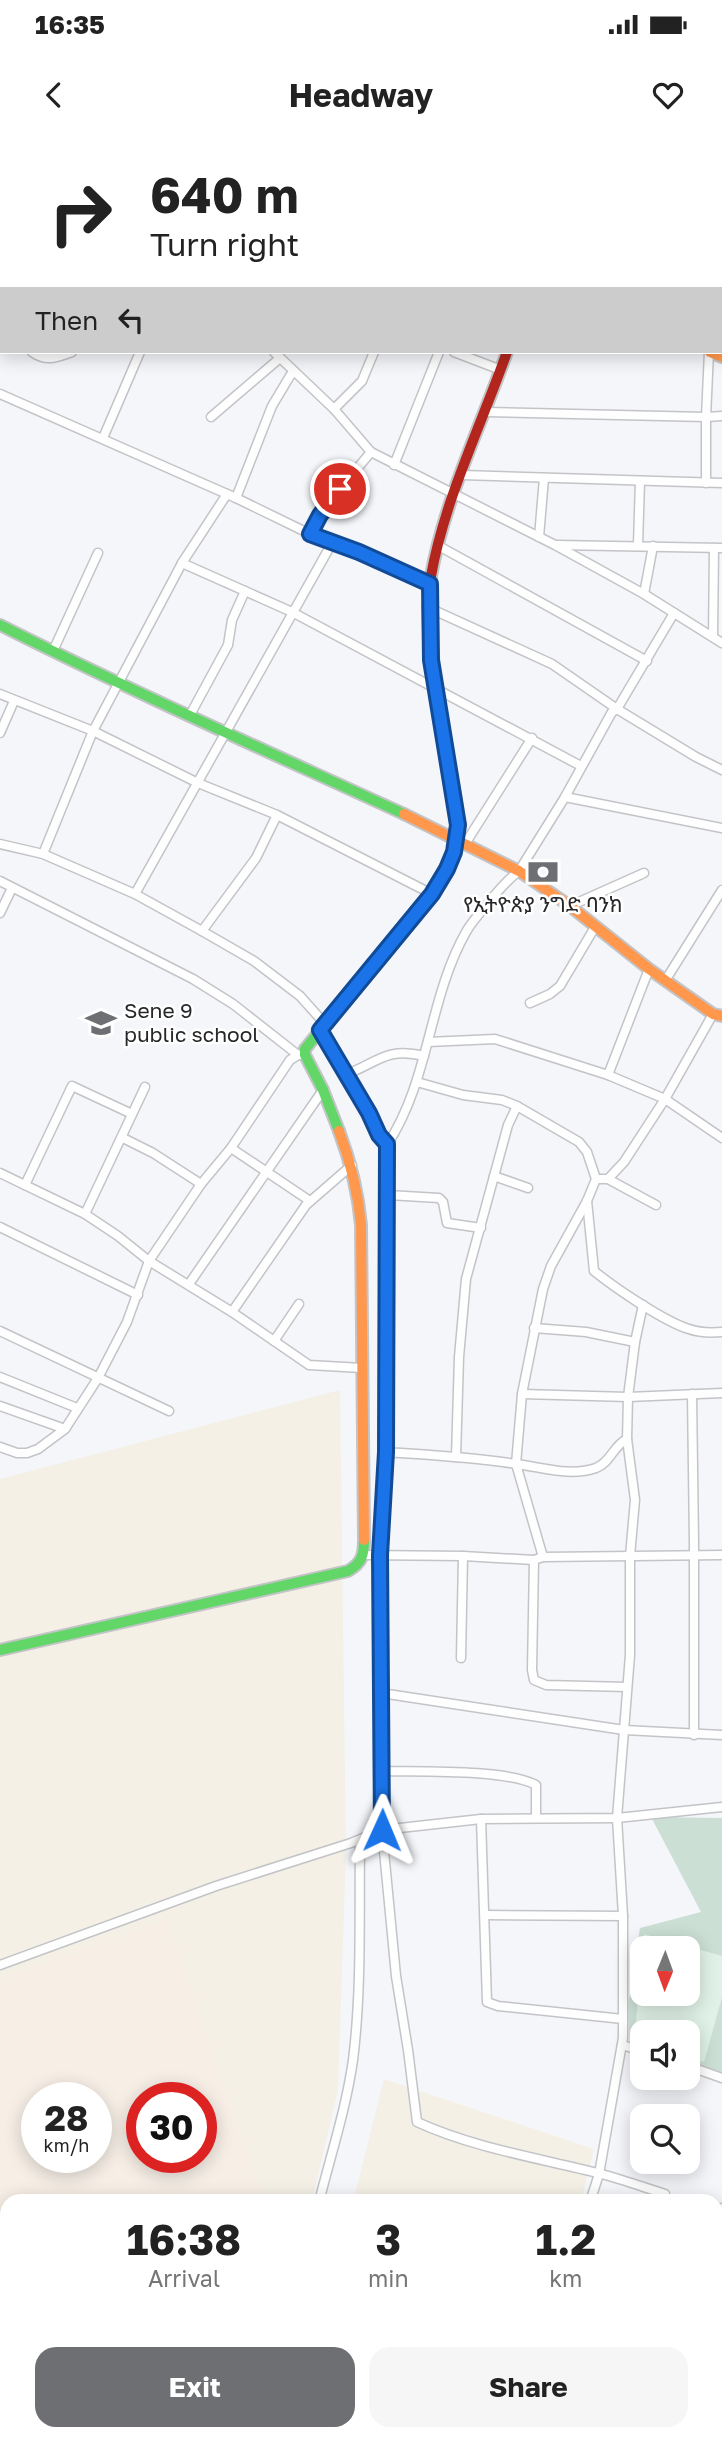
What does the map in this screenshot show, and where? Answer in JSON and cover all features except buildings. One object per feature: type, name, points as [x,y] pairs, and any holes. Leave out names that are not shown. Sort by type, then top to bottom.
[{"type":"main road","points":[[0,1650],[348,1571],[357,1566],[364,1555],[361,1225],[358,1190],[352,1165],[323,1090],[302,1055],[432,894],[461,842],[429,643],[430,584],[437,545],[454,493],[507,354]]},
{"type":"main road","points":[[0,625],[117,684],[190,715],[519,871],[570,906],[665,981],[718,1015]]},
{"type":"street","points":[[35,354],[40,358],[52,359],[66,354]]},
{"type":"street","points":[[103,438],[139,354]]},
{"type":"street","points":[[334,409],[354,392],[362,381],[373,354]]},
{"type":"street","points":[[394,464],[438,354]]},
{"type":"street","points":[[459,354],[502,370]]},
{"type":"street","points":[[706,483],[710,354]]},
{"type":"street","points":[[211,417],[277,355],[334,409],[372,452],[555,545],[644,594],[722,643]]},
{"type":"street","points":[[43,854],[93,731],[117,684],[181,563],[232,496],[272,406],[293,371]]},
{"type":"street","points":[[0,394],[232,496],[310,534],[359,552],[430,584]]},
{"type":"street","points":[[486,412],[722,416]]},
{"type":"street","points":[[310,534],[330,501],[372,452]]},
{"type":"street","points":[[462,475],[722,483]]},
{"type":"street","points":[[539,537],[544,478]]},
{"type":"street","points":[[638,545],[640,481]]},
{"type":"street","points":[[135,894],[332,542]]},
{"type":"street","points":[[437,545],[647,661]]},
{"type":"street","points":[[555,545],[718,548],[713,637]]},
{"type":"street","points":[[644,594],[653,546]]},
{"type":"street","points":[[53,651],[98,553]]},
{"type":"street","points":[[181,563],[292,612],[581,766]]},
{"type":"street","points":[[190,715],[228,645],[232,620],[245,591]]},
{"type":"street","points":[[429,608],[552,664],[617,709],[722,770]]},
{"type":"street","points":[[665,2194],[599,2174],[548,2163],[435,2130],[417,2122],[396,1976],[382,1830],[380,1555],[386,1452],[387,1144],[398,1129],[417,1082],[440,992],[456,951],[468,929],[507,880],[519,871],[565,797],[612,712],[617,709],[674,614]]},
{"type":"street","points":[[0,694],[93,731],[198,783],[277,815],[432,894]]},
{"type":"street","points":[[0,733],[14,701]]},
{"type":"street","points":[[461,842],[531,738]]},
{"type":"street","points":[[565,797],[722,828]]},
{"type":"street","points":[[202,931],[256,858],[277,815]]},
{"type":"street","points":[[0,844],[43,854],[135,894],[254,961],[300,996],[322,1027],[379,1135],[387,1144]]},
{"type":"street","points":[[570,906],[644,873]]},
{"type":"street","points":[[0,881],[193,979],[233,1004],[302,1055]]},
{"type":"street","points":[[0,913],[12,888]]},
{"type":"street","points":[[665,981],[722,890]]},
{"type":"street","points":[[530,1003],[550,994],[559,986],[595,927]]},
{"type":"street","points":[[608,1075],[649,969]]},
{"type":"street","points":[[608,1179],[624,1162],[718,1015]]},
{"type":"street","points":[[428,1042],[495,1039],[608,1075],[665,1099],[722,1138]]},
{"type":"street","points":[[347,1074],[392,1054],[424,1056]]},
{"type":"street","points":[[0,1447],[17,1453],[27,1453],[38,1449],[65,1429],[97,1378],[127,1322],[149,1261],[289,1060],[302,1055]]},
{"type":"street","points":[[417,1082],[463,1095],[502,1100],[517,1106],[579,1142],[587,1152],[596,1179],[587,1201],[551,1266],[534,1328],[522,1394],[516,1464],[538,1558],[532,1670],[534,1680],[546,1685],[627,1687]]},
{"type":"street","points":[[25,1185],[72,1086],[132,1114]]},
{"type":"street","points":[[85,1214],[145,1087]]},
{"type":"street","points":[[189,1284],[323,1090]]},
{"type":"street","points":[[456,1457],[459,1357],[466,1279],[508,1125],[517,1106]]},
{"type":"street","points":[[123,1138],[153,1153],[201,1184]]},
{"type":"street","points":[[230,1148],[310,1200]]},
{"type":"street","points":[[232,1312],[310,1200],[352,1165]]},
{"type":"street","points":[[0,1173],[85,1214],[149,1261],[189,1284],[309,1365],[362,1368]]},
{"type":"street","points":[[494,1176],[528,1188]]},
{"type":"street","points":[[596,1179],[608,1179],[656,1205]]},
{"type":"street","points":[[388,1195],[439,1198],[443,1202],[447,1223],[481,1228]]},
{"type":"street","points":[[587,1201],[594,1271],[687,1329],[705,1333],[722,1332]]},
{"type":"street","points":[[0,1227],[138,1295]]},
{"type":"street","points":[[274,1341],[299,1304]]},
{"type":"street","points":[[593,2194],[599,2174],[622,2045],[623,1916],[617,1818],[630,1655],[630,1556],[635,1500],[627,1439],[628,1397],[643,1304]]},
{"type":"street","points":[[534,1328],[586,1332],[635,1342]]},
{"type":"street","points":[[0,1331],[169,1411]]},
{"type":"street","points":[[0,1377],[77,1408]]},
{"type":"street","points":[[522,1394],[628,1397],[722,1393]]},
{"type":"street","points":[[692,1394],[694,1734]]},
{"type":"street","points":[[0,1406],[65,1429]]},
{"type":"street","points":[[386,1452],[456,1457],[563,1472],[598,1467],[608,1460],[618,1444],[627,1439]]},
{"type":"street","points":[[364,1555],[538,1558],[722,1555]]},
{"type":"street","points":[[461,1658],[463,1556]]},
{"type":"street","points":[[382,1693],[624,1730],[722,1735]]},
{"type":"street","points":[[383,1771],[457,1772],[533,1783],[536,1788],[536,1818]]},
{"type":"street","points":[[0,1965],[216,1886],[360,1840],[382,1830],[481,1819],[617,1818],[722,1807]]},
{"type":"street","points":[[481,1819],[487,2002],[498,2006],[623,2019]]},
{"type":"street","points":[[321,2194],[341,2126],[353,2060],[357,2010],[360,1840]]},
{"type":"street","points":[[485,1914],[623,1916]]},
{"type":"street","points":[[622,2045],[630,2047]]},
{"type":"street","points":[[700,2070],[722,2078]]},
{"type":"shaded area","points":[[340,1390],[346,1852],[338,2090],[314,2194],[0,2194],[0,1479]]},
{"type":"shaded area","points":[[167,1920],[261,2194],[0,2194],[0,1979]]},
{"type":"shaded area","points":[[384,2079],[594,2149],[583,2194],[355,2194]]},
{"type":"green space","points":[[651,1817],[722,1818],[722,1956],[700,1950],[700,1936],[639,1936],[640,1928],[701,1912]]},
{"type":"green space","points":[[700,1950],[722,1956],[722,1997],[704,2063],[700,2062],[700,2020],[636,2020],[637,2006],[700,2006]]},
{"type":"green space","points":[[630,1993],[630,2006],[637,2006],[636,2020],[630,2020],[630,2053],[628,2006]]},
{"type":"green space","points":[[722,1997],[722,2081],[700,2074],[700,2061],[704,2062]]},
{"type":"traffic: fast","points":[[339,1131],[323,1090],[305,1055],[305,1049],[432,894],[455,848],[458,833],[457,807],[430,655],[428,607],[431,576]]},
{"type":"traffic: fast","points":[[0,625],[151,698],[404,814]]},
{"type":"traffic: fast","points":[[0,1650],[348,1571],[361,1558],[364,1540]]},
{"type":"traffic: slow","points":[[715,354],[722,357]]},
{"type":"traffic: slow","points":[[404,814],[519,871],[570,906],[649,969],[713,1014],[722,1016]]},
{"type":"traffic: slow","points":[[339,1131],[353,1177],[361,1225],[364,1540]]},
{"type":"traffic: jam","points":[[431,576],[454,490],[506,354]]},
{"type":"place","name":"የኢትዮጵያ ንግድ ባንክ","points":[[543,872]]},
{"type":"place","name":"Sene 9 public school","points":[[101,1023]]},
{"type":"route","points":[[340,489],[320,515],[310,534],[359,552],[430,584],[429,643],[458,825],[454,852],[432,894],[320,1030],[379,1135],[387,1144],[386,1452],[380,1555],[382,1830]]}]
